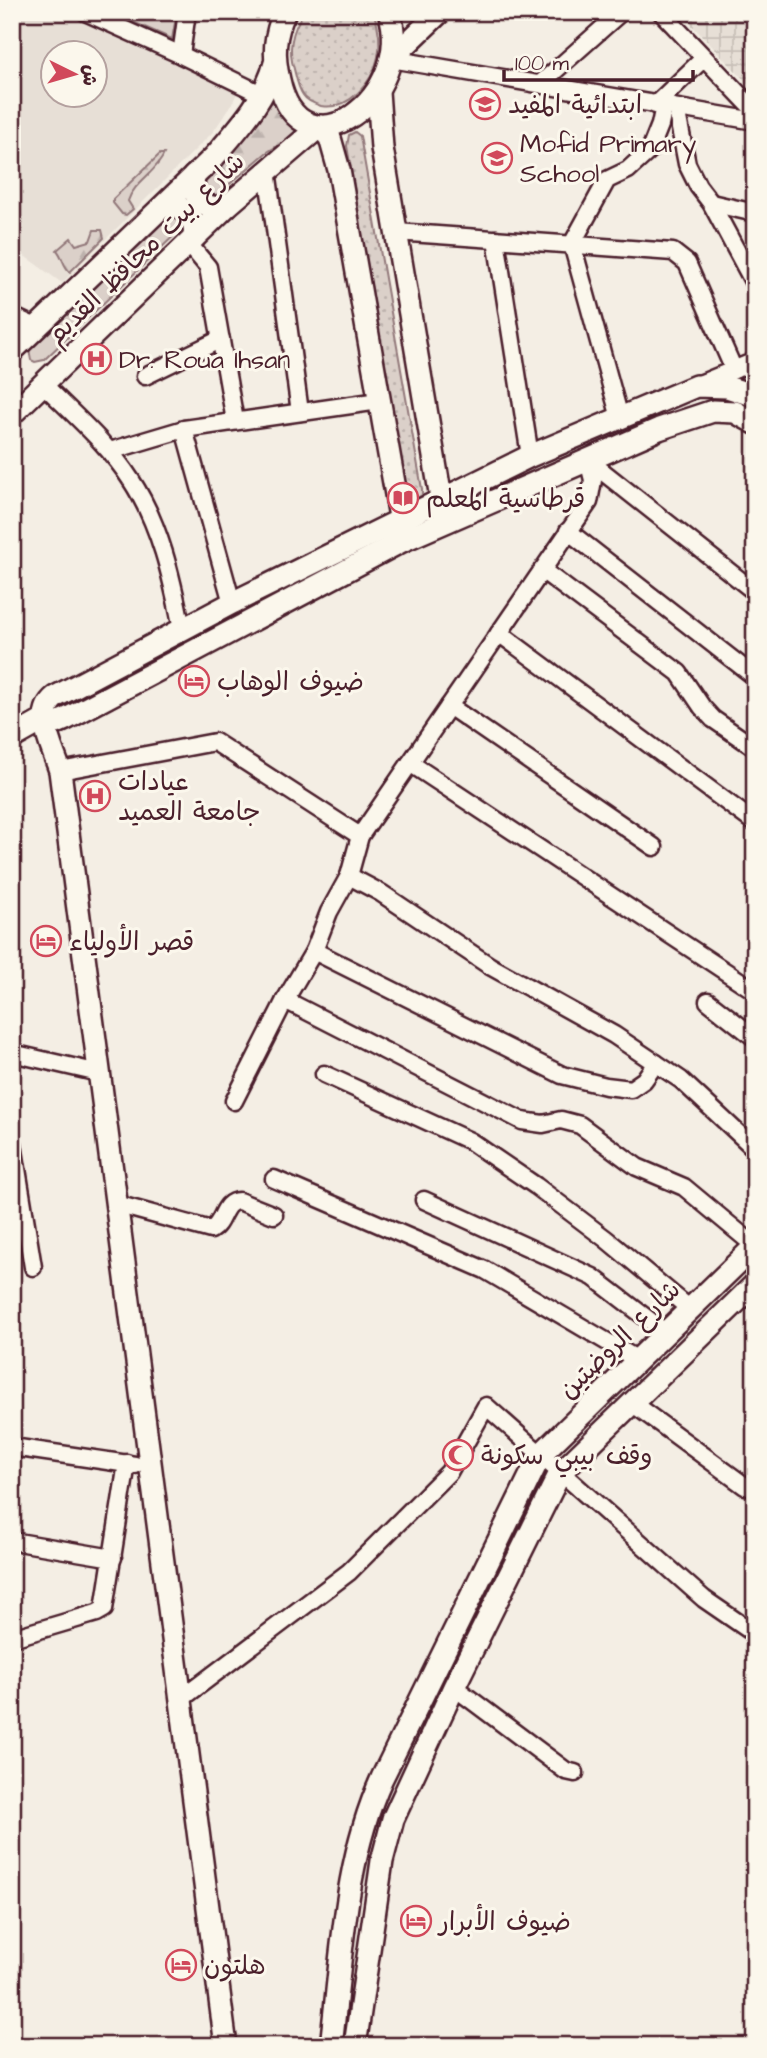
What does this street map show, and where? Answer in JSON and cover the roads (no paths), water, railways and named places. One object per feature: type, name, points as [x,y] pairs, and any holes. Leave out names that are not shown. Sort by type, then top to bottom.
[{"type":"main road","points":[[320,126],[340,123],[356,116],[378,91],[391,59],[393,43],[389,12]]},
{"type":"main road","points":[[391,59],[440,12]]},
{"type":"main road","points":[[284,13],[275,38],[275,63],[280,88],[291,111],[299,118],[320,126],[330,138],[339,170],[404,540]]},
{"type":"main road","name":"شارع بيت محافظ القديم","points":[[12,351],[194,176],[234,133],[271,79],[275,63]]},
{"type":"main road","points":[[378,91],[382,148],[446,522]]},
{"type":"main road","name":"شارع بيت محافظ القديم","points":[[12,414],[227,206],[320,126]]},
{"type":"main road","points":[[285,155],[306,149],[321,151],[339,170]]},
{"type":"main road","points":[[194,176],[193,190],[201,202],[213,208],[227,206]]},
{"type":"main road","points":[[163,206],[176,206],[188,212],[194,224],[191,240]]},
{"type":"main road","points":[[702,385],[720,390],[723,397],[720,411]]},
{"type":"main road","points":[[226,2046],[60,771],[44,720],[45,708],[55,697],[232,603],[530,456],[702,385],[727,387],[753,403]]},
{"type":"main road","points":[[12,738],[44,720],[57,723],[66,719],[404,540],[659,429],[753,403]]},
{"type":"main road","name":"شارع الروضتين","points":[[331,2046],[353,1871],[365,1818],[541,1454],[755,1246]]},
{"type":"main road","name":"شارع الروضتين","points":[[355,2046],[382,1861],[402,1797],[560,1473],[755,1285]]},
{"type":"street","points":[[85,12],[261,94]]},
{"type":"street","points":[[181,55],[187,12]]},
{"type":"street","points":[[540,84],[621,12]]},
{"type":"street","points":[[661,12],[755,111]]},
{"type":"street","points":[[620,418],[572,244],[607,180],[628,170],[650,150],[666,106],[704,58]]},
{"type":"street","points":[[391,59],[755,121]]},
{"type":"street","points":[[666,106],[678,118],[687,164],[698,186],[712,203],[755,285]]},
{"type":"street","points":[[267,170],[300,412]]},
{"type":"street","points":[[712,203],[755,213]]},
{"type":"street","points":[[396,232],[666,251],[683,258],[691,271],[734,370]]},
{"type":"street","points":[[496,239],[530,456]]},
{"type":"street","points":[[191,240],[208,267],[235,421]]},
{"type":"street","points":[[12,316],[36,327]]},
{"type":"street","points":[[145,376],[221,339]]},
{"type":"street","points":[[702,385],[755,361]]},
{"type":"street","points":[[43,384],[110,452],[132,482],[152,521],[167,562],[182,629]]},
{"type":"street","points":[[110,452],[184,429],[379,401]]},
{"type":"street","points":[[184,429],[232,603]]},
{"type":"street","points":[[234,1101],[285,1000],[314,951],[329,912],[349,876],[360,836],[591,495],[593,473],[588,460]]},
{"type":"street","points":[[588,460],[755,592]]},
{"type":"street","points":[[568,531],[755,677]]},
{"type":"street","points":[[542,570],[679,673],[713,719],[755,748]]},
{"type":"street","points":[[499,633],[755,823]]},
{"type":"street","points":[[449,706],[654,848]]},
{"type":"street","points":[[60,771],[215,742],[360,836]]},
{"type":"street","points":[[410,763],[755,991]]},
{"type":"street","points":[[349,876],[381,893],[490,965],[614,1035],[656,1063],[681,1080],[755,1149]]},
{"type":"street","points":[[314,951],[562,1075],[631,1089],[644,1080],[656,1063]]},
{"type":"street","points":[[285,1000],[522,1121],[543,1124],[561,1120],[580,1125],[637,1167],[684,1186],[755,1246]]},
{"type":"street","points":[[708,1001],[755,1038]]},
{"type":"street","points":[[12,1053],[99,1073]]},
{"type":"street","points":[[324,1074],[470,1141],[606,1239],[690,1309]]},
{"type":"street","points":[[12,1138],[33,1267]]},
{"type":"street","points":[[274,1179],[485,1270],[638,1360]]},
{"type":"street","points":[[424,1200],[593,1277],[666,1333]]},
{"type":"street","points":[[116,1204],[211,1230],[216,1228],[233,1201],[274,1215]]},
{"type":"street","points":[[632,1403],[745,1486]]},
{"type":"street","points":[[181,1699],[349,1572],[449,1472],[486,1406],[704,1599],[753,1630]]},
{"type":"street","points":[[12,1447],[151,1467]]},
{"type":"street","points":[[12,1638],[101,1612],[106,1605],[127,1463]]},
{"type":"street","points":[[12,1541],[113,1558]]},
{"type":"street","points":[[454,1687],[566,1771],[575,1773]]},
{"type":"place","name":"ابتدائية المفيد","points":[[485,104]]},
{"type":"place","name":"Mofid Primary School","points":[[497,158]]},
{"type":"place","name":"Dr. Roua Ihsan","points":[[96,359]]},
{"type":"place","name":"قرطاسية المعلم","points":[[403,498]]},
{"type":"place","name":"ضيوف الوهاب","points":[[194,681]]},
{"type":"place","name":"عيادات جامعة العميد","points":[[95,796]]},
{"type":"place","name":"قصر الأولياء","points":[[46,941]]},
{"type":"place","name":"وقف بيبي سكونة","points":[[458,1455]]},
{"type":"place","name":"ضيوف الأبرار","points":[[416,1921]]},
{"type":"place","name":"هلتون","points":[[181,1965]]}]
